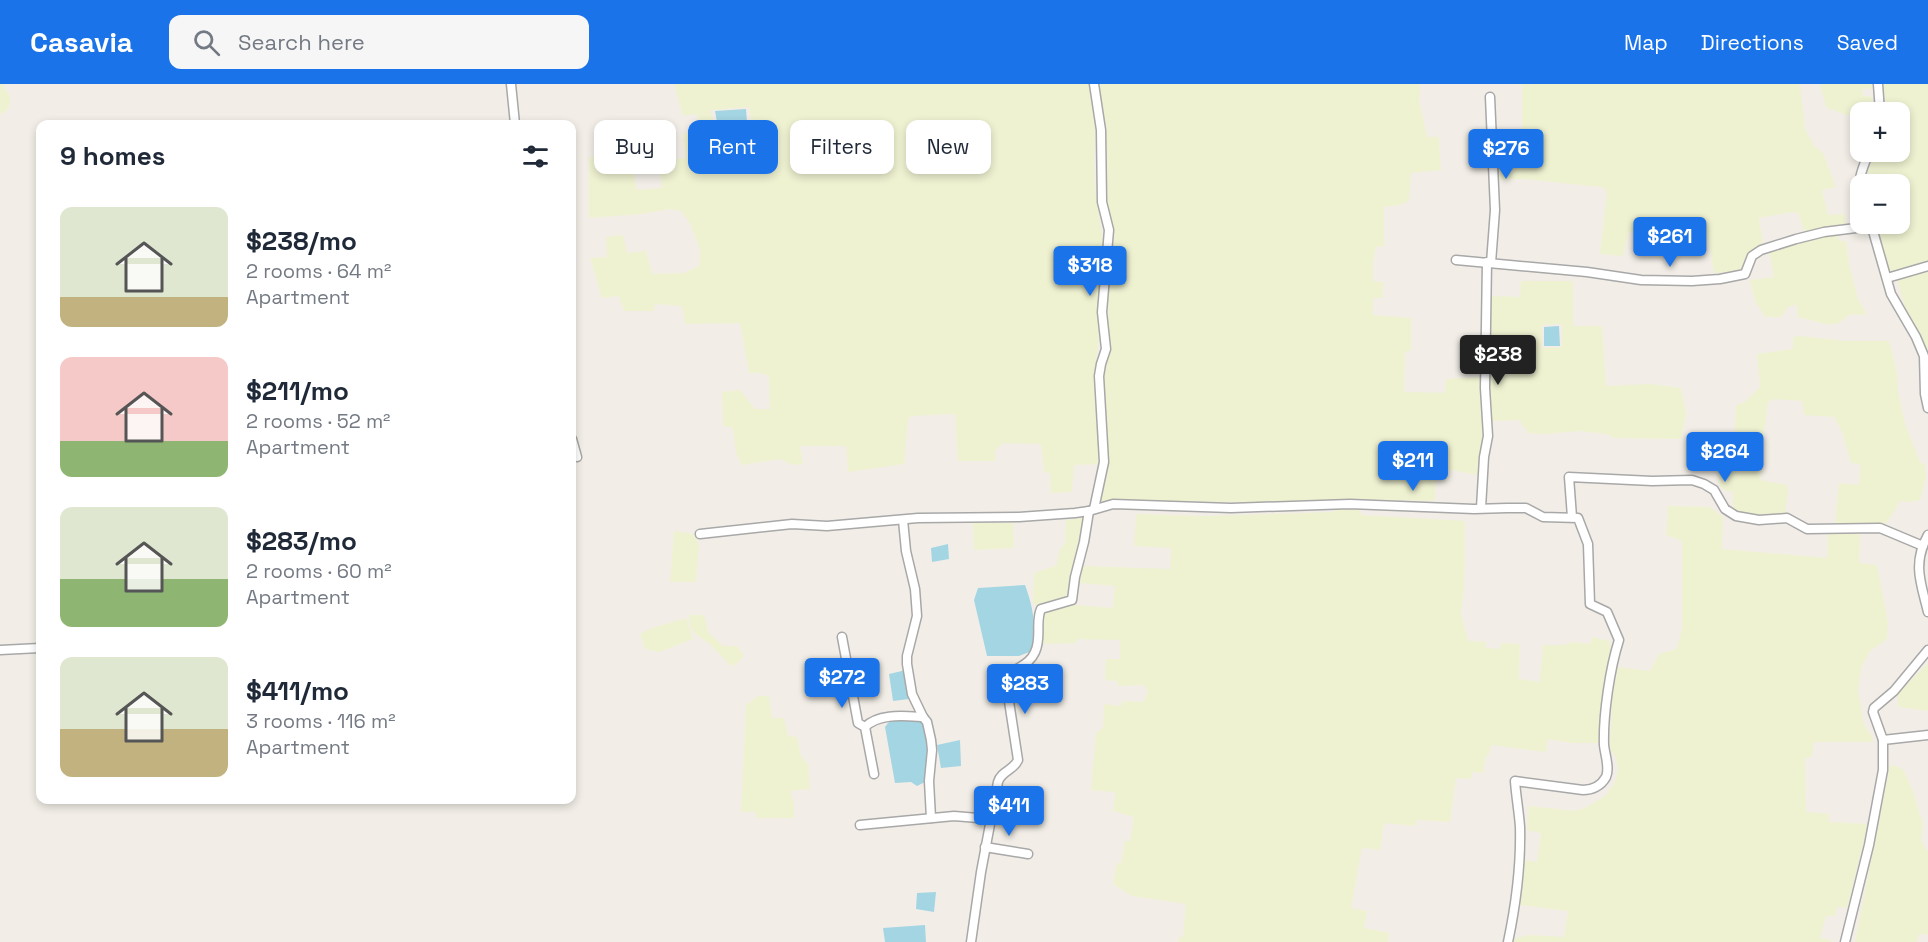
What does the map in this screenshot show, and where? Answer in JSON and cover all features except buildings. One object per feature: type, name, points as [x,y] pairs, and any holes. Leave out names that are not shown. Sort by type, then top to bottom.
[{"type":"street","points":[[511,84],[515,120]]},
{"type":"street","points":[[971,942],[985,847],[999,777],[1018,760],[1006,682],[1010,674],[1030,661],[1035,653],[1041,609],[1072,600],[1074,582],[1104,462],[1099,376],[1106,349],[1102,312],[1108,230],[1102,202],[1101,130],[1094,84]]},
{"type":"street","points":[[1878,84],[1879,102]]},
{"type":"street","points":[[1481,508],[1484,457],[1488,436],[1485,388],[1489,262],[1494,210],[1490,97]]},
{"type":"street","points":[[1456,260],[1587,272],[1641,280],[1720,279],[1745,274],[1752,256],[1774,246],[1824,232],[1850,228]]},
{"type":"street","points":[[1874,234],[1891,294],[1916,337],[1924,356],[1925,394],[1928,408]]},
{"type":"street","points":[[1887,278],[1928,266]]},
{"type":"street","points":[[1572,517],[1569,477],[1652,481],[1692,480],[1714,490],[1725,509],[1736,516],[1759,520],[1786,518],[1807,529],[1880,528],[1923,546]]},
{"type":"street","points":[[700,534],[792,524],[827,526],[946,517],[1019,517],[1092,510],[1113,504],[1231,508],[1350,504],[1526,508],[1543,517],[1578,518],[1588,544],[1590,604],[1607,612],[1619,640],[1614,656],[1607,701],[1604,745],[1607,775],[1592,790],[1515,781],[1520,827],[1518,874],[1516,907],[1508,942]]},
{"type":"street","points":[[903,520],[906,551],[915,589],[917,616],[907,664],[912,693],[927,722],[932,750],[928,781],[931,818]]},
{"type":"street","points":[[1928,535],[1923,546],[1920,585],[1928,612]]},
{"type":"street","points":[[842,637],[858,723],[865,728],[874,774]]},
{"type":"street","points":[[0,650],[36,648]]},
{"type":"street","points":[[1845,942],[1869,845],[1883,770],[1883,740],[1873,712],[1874,708],[1894,691],[1928,650]]},
{"type":"street","points":[[865,728],[871,721],[896,716],[923,717]]},
{"type":"street","points":[[1883,740],[1928,735]]},
{"type":"street","points":[[861,825],[962,816],[990,819]]},
{"type":"street","points":[[985,847],[1028,854]]},
{"type":"green space","points":[[0,84],[4,84],[10,96],[10,102],[8,109],[0,115]]},
{"type":"green space","points":[[674,84],[1089,84],[1096,117],[1095,190],[1103,240],[1097,305],[1099,339],[1094,376],[1101,464],[1074,465],[1072,492],[1051,493],[1050,473],[1044,472],[1041,444],[1003,443],[995,451],[996,461],[958,461],[955,414],[911,416],[908,420],[904,464],[848,472],[846,446],[800,446],[803,464],[793,465],[780,459],[742,465],[736,453],[733,428],[723,426],[722,392],[740,390],[755,409],[770,409],[769,376],[749,373],[740,323],[685,324],[682,306],[655,304],[654,311],[624,311],[619,296],[602,298],[590,258],[607,257],[606,237],[623,235],[627,253],[646,251],[652,274],[684,273],[699,266],[700,249],[690,223],[681,211],[670,209],[642,214],[589,218],[589,157],[594,156],[594,174],[634,174],[637,190],[662,188],[660,174],[676,174],[676,159],[686,158],[682,134],[688,133],[688,174],[778,174],[778,120],[751,120],[749,107],[710,110],[713,120],[698,120],[697,114],[683,116]]},
{"type":"green space","points":[[1098,84],[1420,84],[1419,100],[1427,137],[1439,137],[1441,170],[1411,173],[1409,201],[1384,207],[1384,246],[1376,247],[1373,263],[1373,281],[1383,282],[1383,298],[1373,298],[1373,315],[1411,318],[1411,350],[1405,352],[1404,392],[1445,393],[1446,379],[1482,377],[1484,438],[1477,475],[1436,467],[1435,501],[1351,499],[1260,502],[1101,501],[1109,468],[1103,379],[1111,341],[1108,327],[1109,291],[1115,232],[1105,196],[1105,137]]},
{"type":"green space","points":[[1511,84],[1800,84],[1805,129],[1815,147],[1823,153],[1836,187],[1822,190],[1828,215],[1844,214],[1847,226],[1805,234],[1798,213],[1759,218],[1763,245],[1747,254],[1740,271],[1714,273],[1708,238],[1698,235],[1633,231],[1628,233],[1623,256],[1600,254],[1607,192],[1605,189],[1524,179],[1495,180],[1495,159],[1522,160],[1522,85]]},
{"type":"green space","points":[[1820,84],[1872,84],[1872,89],[1863,89],[1862,95],[1872,97],[1873,102],[1850,102],[1850,116],[1826,107]]},
{"type":"green space","points":[[1883,84],[1928,84],[1928,264],[1890,275],[1880,234],[1910,234],[1910,174],[1867,174],[1871,162],[1910,162],[1910,102],[1886,102]]},
{"type":"green space","points":[[1838,235],[1839,241],[1846,241],[1858,299],[1866,313],[1864,315],[1851,314],[1837,324],[1825,324],[1798,317],[1797,306],[1793,305],[1788,307],[1781,317],[1765,317],[1755,301],[1750,280],[1774,277],[1769,251]]},
{"type":"green space","points":[[1928,269],[1928,353],[1905,308],[1897,279]]},
{"type":"green space","points":[[1521,281],[1573,281],[1573,326],[1602,326],[1606,386],[1649,384],[1681,388],[1686,414],[1681,439],[1614,438],[1606,434],[1580,431],[1527,433],[1520,420],[1491,421],[1488,384],[1490,296],[1520,297]],"holes":[[[1562,324],[1562,347],[1542,348],[1542,325]]]},
{"type":"green space","points":[[1793,337],[1846,341],[1889,341],[1897,372],[1898,392],[1905,424],[1920,462],[1925,465],[1926,478],[1920,500],[1899,501],[1886,523],[1835,524],[1839,483],[1859,485],[1861,464],[1851,463],[1842,432],[1834,417],[1804,415],[1802,401],[1775,399],[1768,402],[1760,480],[1787,485],[1785,514],[1760,516],[1733,512],[1733,492],[1724,490],[1719,485],[1717,462],[1733,463],[1736,405],[1745,402],[1760,387],[1757,354],[1793,349]]},
{"type":"green space","points":[[1668,506],[1710,507],[1723,517],[1722,549],[1827,558],[1828,533],[1860,534],[1859,563],[1877,565],[1888,623],[1887,639],[1870,651],[1861,668],[1858,690],[1864,725],[1872,736],[1873,742],[1814,742],[1812,757],[1805,758],[1806,812],[1829,814],[1829,822],[1868,824],[1847,908],[1837,907],[1835,916],[1826,916],[1820,938],[1831,940],[1831,942],[1513,942],[1514,939],[1528,935],[1564,937],[1568,911],[1519,905],[1522,860],[1537,862],[1541,833],[1527,830],[1529,806],[1575,811],[1605,796],[1614,784],[1618,771],[1616,758],[1610,748],[1612,697],[1618,667],[1650,671],[1659,654],[1677,649],[1682,628],[1682,541],[1666,535]]},
{"type":"green space","points":[[1335,508],[1359,510],[1362,515],[1465,521],[1464,589],[1461,613],[1468,641],[1486,642],[1486,648],[1500,649],[1501,643],[1520,644],[1519,679],[1540,682],[1543,645],[1564,645],[1572,642],[1590,644],[1592,637],[1609,641],[1612,654],[1601,743],[1571,743],[1548,739],[1546,752],[1491,745],[1489,755],[1486,755],[1483,773],[1472,772],[1471,779],[1456,778],[1450,822],[1417,820],[1415,826],[1384,823],[1380,850],[1362,848],[1351,908],[1367,911],[1364,928],[1389,933],[1388,942],[1179,942],[1179,937],[1183,937],[1186,904],[1132,896],[1113,884],[1117,863],[1121,864],[1125,841],[1130,841],[1134,817],[1113,811],[1115,792],[1091,790],[1096,733],[1103,728],[1104,704],[1121,706],[1122,701],[1143,702],[1148,692],[1144,685],[1118,686],[1117,681],[1105,680],[1106,659],[1120,659],[1120,640],[1077,639],[1076,643],[1042,644],[1044,613],[1046,610],[1075,605],[1113,608],[1115,586],[1080,583],[1083,566],[1170,569],[1171,548],[1134,546],[1136,514],[1204,516],[1334,512]]},
{"type":"green space","points":[[1083,518],[1076,562],[1070,581],[1069,597],[1056,602],[1035,605],[1033,602],[1034,573],[1057,565],[1059,551],[1065,543],[1066,520]]},
{"type":"green space","points":[[973,523],[1013,523],[1014,548],[974,550]]},
{"type":"green space","points":[[674,531],[694,534],[699,545],[696,582],[670,582]]},
{"type":"green space","points":[[689,615],[704,615],[708,632],[723,646],[737,646],[744,656],[735,665],[731,666],[710,644],[694,633],[690,626]]},
{"type":"green space","points":[[686,618],[693,639],[659,652],[645,649],[640,634]]},
{"type":"green space","points":[[1928,663],[1928,711],[1898,707],[1898,693]]},
{"type":"green space","points":[[758,696],[769,696],[772,718],[784,718],[788,736],[797,737],[801,756],[808,764],[810,789],[790,791],[794,804],[794,818],[756,818],[756,812],[741,812],[746,705]]},
{"type":"green space","points":[[1890,765],[1904,771],[1923,824],[1921,840],[1928,852],[1928,935],[1919,934],[1917,942],[1855,942]]},
{"type":"water","points":[[746,109],[747,120],[717,120],[715,111]]},
{"type":"water","points":[[1559,326],[1560,346],[1544,346],[1544,327]]},
{"type":"water","points":[[948,544],[949,559],[932,562],[931,548]]},
{"type":"water","points":[[1025,585],[1033,618],[1032,651],[1019,656],[987,656],[974,600],[978,588]]},
{"type":"water","points":[[906,670],[909,699],[893,701],[889,674]]},
{"type":"water","points":[[895,719],[924,720],[930,748],[927,781],[917,786],[911,782],[895,783],[885,727]]},
{"type":"water","points":[[960,740],[961,766],[941,768],[937,745]]},
{"type":"water","points":[[936,892],[934,912],[916,909],[917,893]]},
{"type":"water","points":[[925,925],[926,942],[885,942],[883,928]]}]
